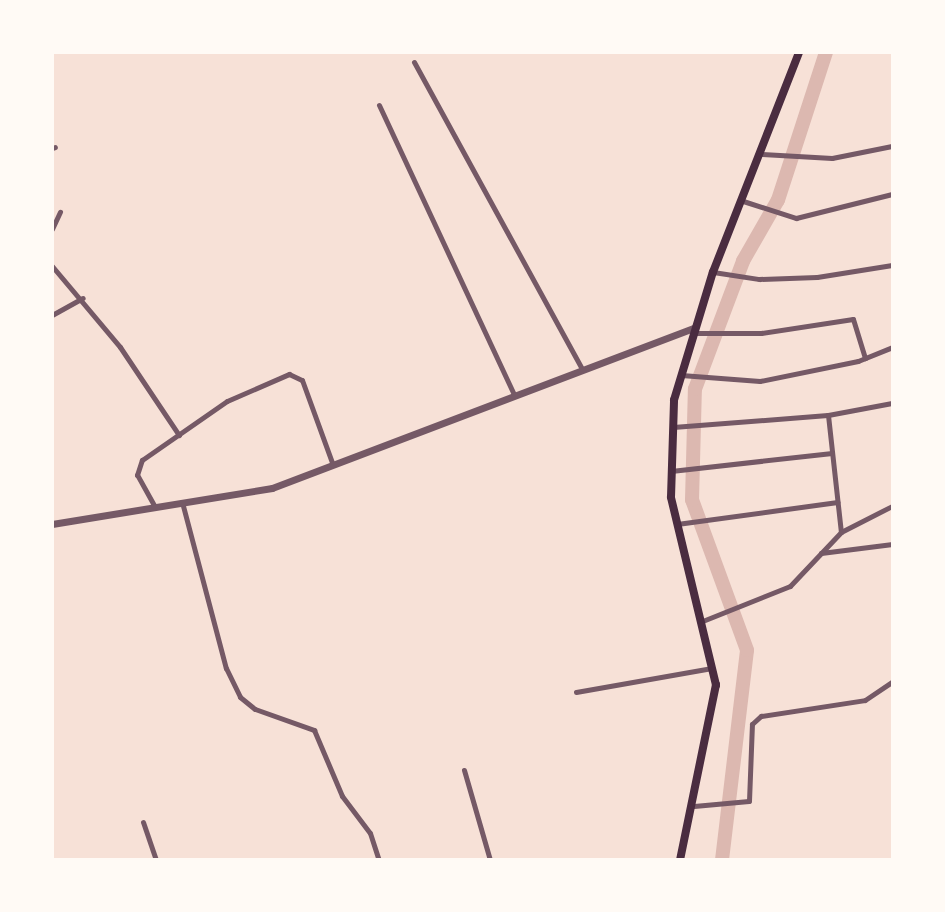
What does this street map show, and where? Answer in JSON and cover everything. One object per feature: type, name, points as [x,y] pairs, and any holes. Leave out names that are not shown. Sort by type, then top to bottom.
[{"type":"main road","points":[[680,860],[694,806],[716,685],[677,524],[671,471],[672,427],[680,375],[692,331],[713,272],[762,154],[799,52]]},
{"type":"street","points":[[414,62],[581,367]]},
{"type":"street","points":[[379,105],[514,395]]},
{"type":"street","points":[[762,154],[805,159],[892,146]]},
{"type":"street","points":[[743,201],[782,215],[815,215],[892,194]]},
{"type":"street","points":[[52,229],[60,212]]},
{"type":"street","points":[[713,272],[759,279],[892,265]]},
{"type":"street","points":[[52,266],[83,298],[179,435]]},
{"type":"street","points":[[52,315],[83,298]]},
{"type":"street","points":[[52,524],[272,488],[581,367],[692,331],[727,330],[760,333],[854,319],[865,358]]},
{"type":"street","points":[[680,375],[693,378],[717,377],[760,381],[865,358],[892,347]]},
{"type":"street","points":[[155,507],[138,464],[227,402],[298,375],[333,465]]},
{"type":"street","points":[[672,427],[706,421],[828,415],[892,403]]},
{"type":"street","points":[[828,415],[841,532]]},
{"type":"street","points":[[671,471],[702,465],[832,453]]},
{"type":"street","points":[[183,502],[226,668],[240,697],[255,709],[314,730],[342,796],[370,833],[379,860]]},
{"type":"street","points":[[677,524],[709,516],[838,502]]},
{"type":"street","points":[[700,622],[790,586],[841,532],[892,506]]},
{"type":"street","points":[[821,553],[892,544]]},
{"type":"street","points":[[576,692],[712,668]]},
{"type":"street","points":[[694,806],[743,805],[748,801],[756,719],[865,700],[892,682]]},
{"type":"street","points":[[464,770],[490,860]]},
{"type":"street","points":[[143,822],[156,860]]},
{"type":"waterway","points":[[722,860],[747,650],[692,500],[695,389],[743,261],[778,200],[826,52]]}]
